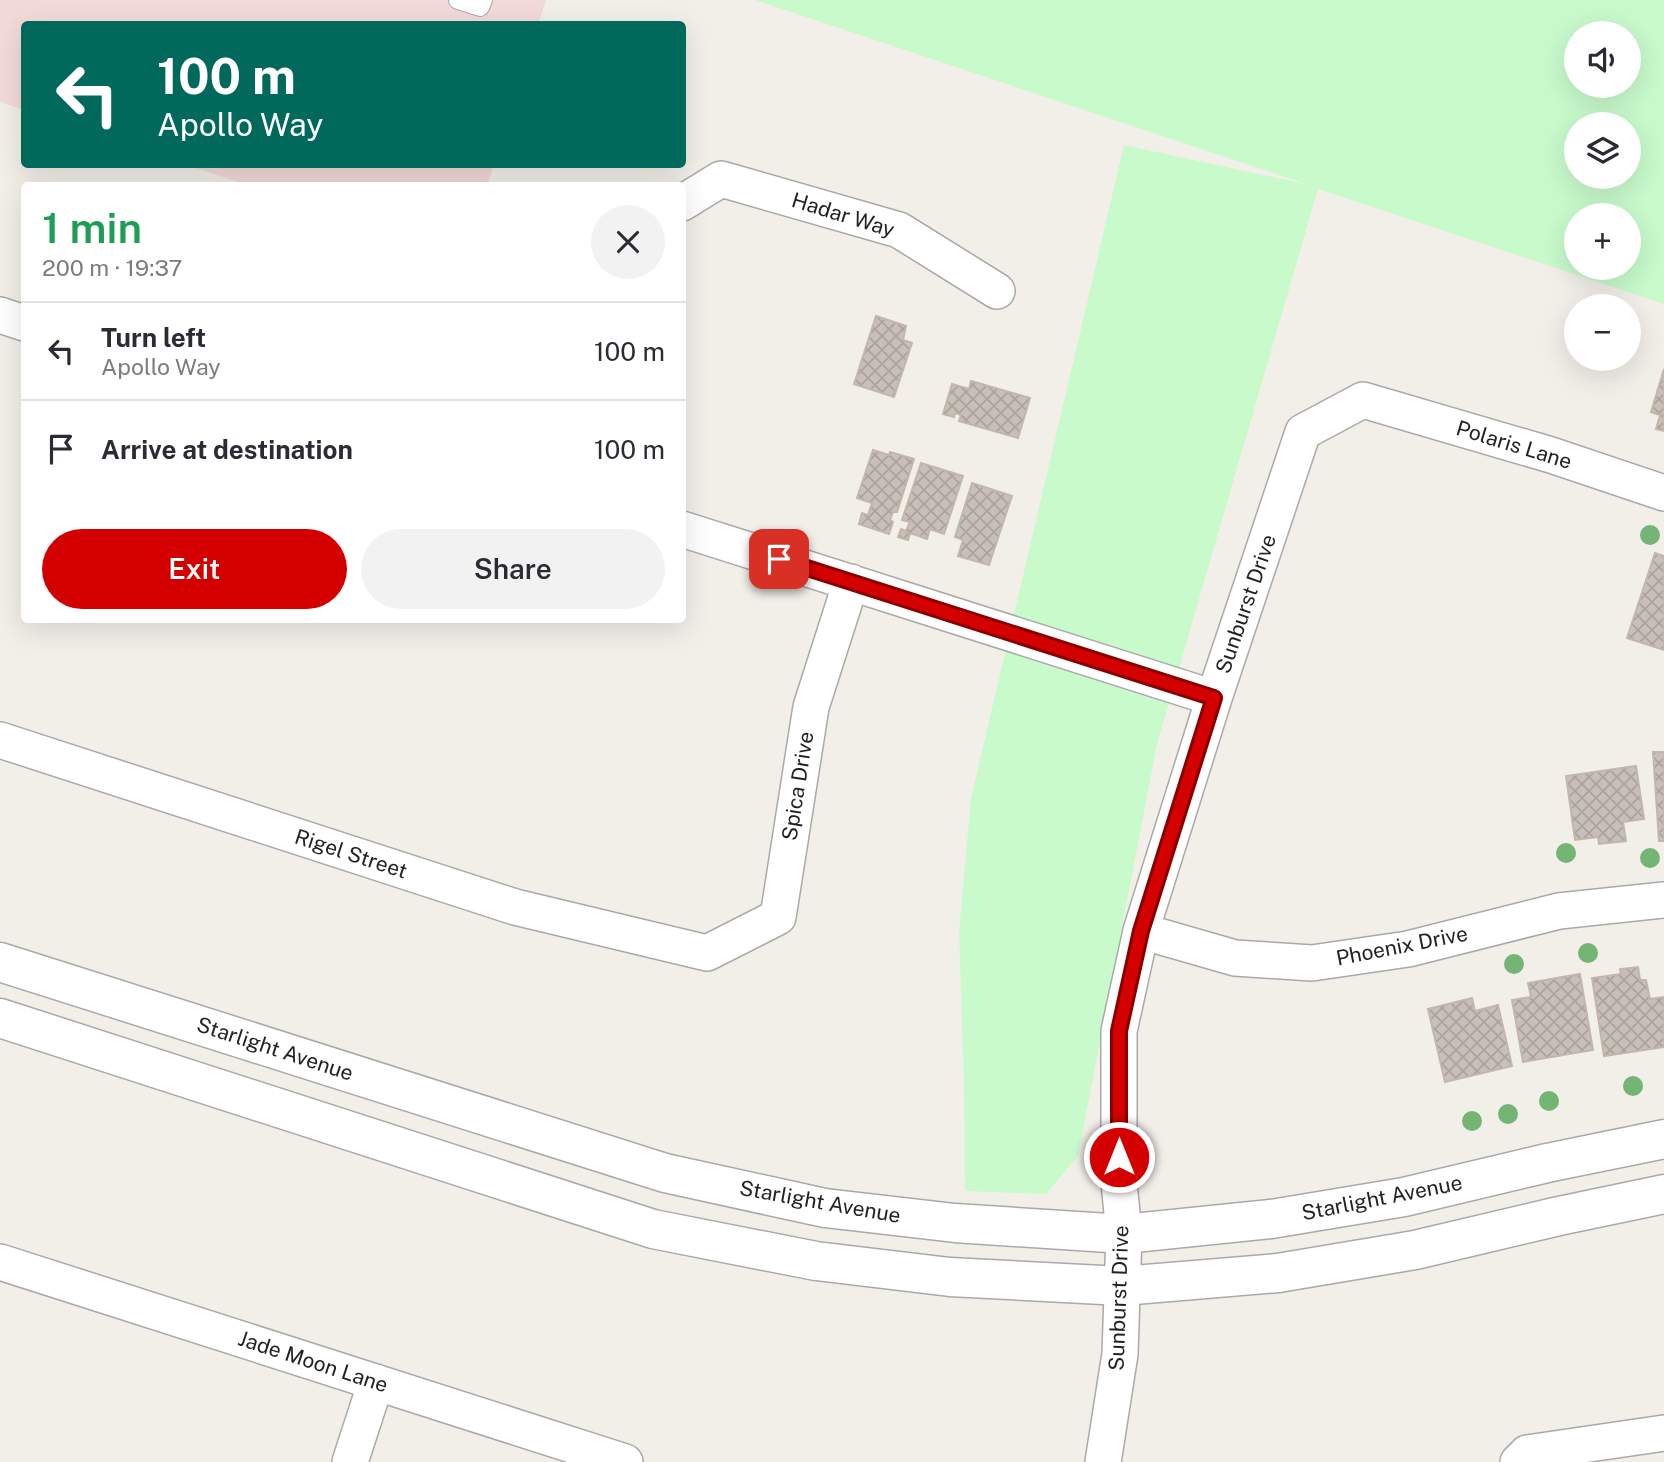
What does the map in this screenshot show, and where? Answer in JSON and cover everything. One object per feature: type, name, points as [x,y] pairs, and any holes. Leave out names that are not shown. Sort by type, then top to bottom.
[{"type":"street","name":"Hadar Way","points":[[686,201],[721,179],[899,230],[997,291]]},
{"type":"street","points":[[0,315],[21,322]]},
{"type":"street","name":"Polaris Lane","points":[[1363,400],[1551,455],[1664,493]]},
{"type":"street","name":"Sunburst Drive","points":[[1103,1462],[1120,1354],[1124,1234],[1119,1182],[1119,1031],[1141,931],[1214,698],[1303,432],[1363,400]]},
{"type":"street","points":[[686,529],[1214,698]]},
{"type":"street","name":"Spica Drive","points":[[707,953],[778,917],[811,707],[851,582]]},
{"type":"street","name":"Rigel Street","points":[[0,740],[515,907],[707,953]]},
{"type":"street","name":"Phoenix Drive","points":[[1141,931],[1235,958],[1312,963],[1408,948],[1559,911],[1664,900]]},
{"type":"street","name":"Starlight Avenue","points":[[0,962],[665,1173],[825,1208],[954,1223],[1124,1234],[1271,1219],[1405,1197],[1547,1163],[1664,1139]]},
{"type":"street","points":[[0,1018],[653,1229],[816,1261],[950,1277],[1122,1286],[1278,1273],[1415,1250],[1664,1194]]},
{"type":"street","name":"Jade Moon Lane","points":[[0,1262],[625,1462]]},
{"type":"street","points":[[350,1462],[376,1382]]},
{"type":"street","points":[[1518,1462],[1527,1453],[1664,1433]]},
{"type":"lane","points":[[458,0],[480,7],[483,0]]},
{"type":"shaded area","points":[[0,0],[546,0],[539,21],[21,21],[21,109],[0,102]]},
{"type":"shaded area","points":[[196,168],[493,168],[488,182],[238,182]]},
{"type":"green space","points":[[755,0],[1664,0],[1664,304],[1641,296],[1641,294],[1592,280],[1641,280],[1641,203],[1564,203],[1564,271],[1318,189],[1157,744],[1078,1156],[1046,1194],[965,1191],[959,932],[971,798],[1124,145],[1309,185]]},
{"type":"building","points":[[876,316],[906,326],[903,340],[912,343],[894,397],[854,384]]},
{"type":"building","points":[[1664,369],[1664,431],[1656,429],[1660,415],[1651,412]]},
{"type":"building","points":[[971,381],[1030,398],[1018,438],[959,421],[961,415],[955,413],[954,417],[943,414],[952,384],[969,389]]},
{"type":"building","points":[[873,450],[914,459],[897,512],[893,512],[890,520],[893,522],[889,534],[859,524],[862,513],[868,515],[872,503],[857,498]]},
{"type":"building","points":[[921,463],[963,476],[944,534],[930,529],[927,539],[910,533],[908,540],[898,537],[901,529],[906,531],[910,522],[902,520]]},
{"type":"building","points":[[972,483],[1012,496],[989,565],[958,556],[963,540],[955,537]]},
{"type":"building","points":[[1655,553],[1664,556],[1664,650],[1627,638]]},
{"type":"building","points":[[1653,752],[1664,752],[1664,841],[1659,841]]},
{"type":"building","points":[[1636,766],[1644,819],[1623,822],[1626,841],[1599,844],[1598,837],[1575,840],[1566,776]]},
{"type":"building","points":[[1638,967],[1640,980],[1646,980],[1650,999],[1664,997],[1664,1047],[1604,1056],[1592,978],[1621,974],[1620,969]]},
{"type":"building","points":[[1580,974],[1593,1050],[1523,1062],[1512,1000],[1531,997],[1528,983]]},
{"type":"building","points":[[1472,998],[1475,1011],[1498,1005],[1512,1066],[1445,1082],[1428,1009]]},
{"type":"route","points":[[779,559],[1214,698],[1141,931],[1119,1031],[1119,1157]]}]
